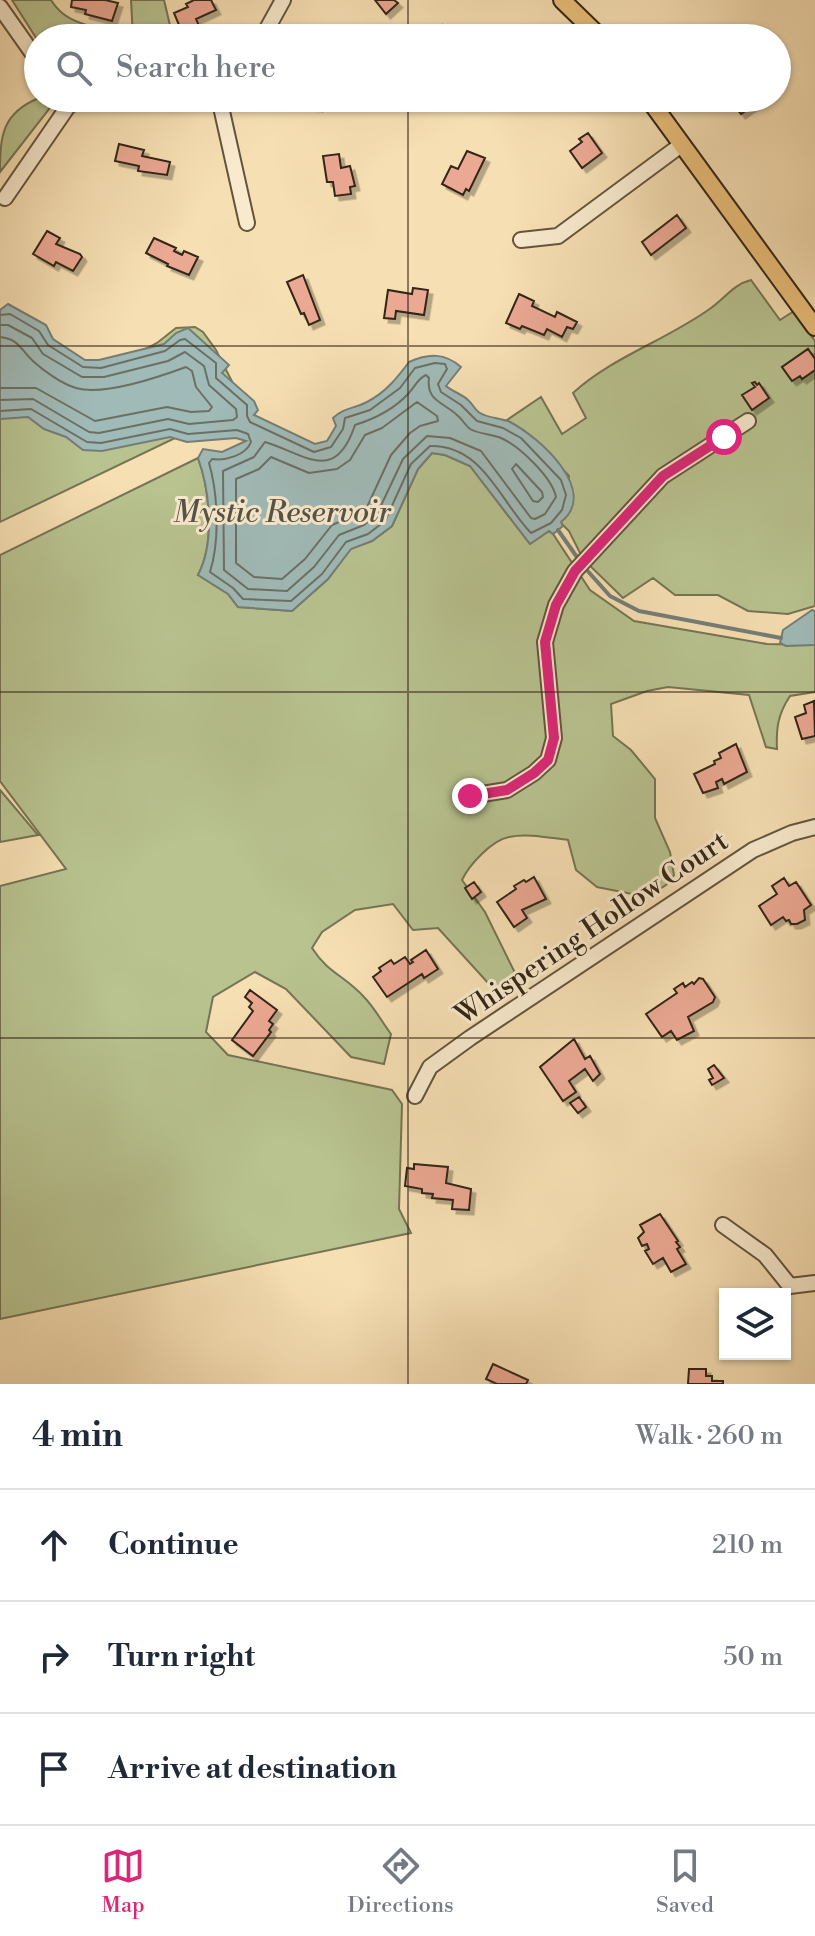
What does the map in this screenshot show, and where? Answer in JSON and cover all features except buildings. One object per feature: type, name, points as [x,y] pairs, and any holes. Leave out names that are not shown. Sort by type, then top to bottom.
[{"type":"main road","points":[[562,0],[587,24]]},
{"type":"main road","points":[[658,112],[815,327]]},
{"type":"street","points":[[270,24],[283,0]]},
{"type":"street","points":[[0,7],[24,41]]},
{"type":"street","points":[[5,198],[60,112]]},
{"type":"street","points":[[222,112],[247,223]]},
{"type":"street","points":[[521,240],[558,236],[681,145]]},
{"type":"street","points":[[470,796],[507,790],[548,760],[554,738],[545,642],[556,605],[575,571],[663,476],[748,421]]},
{"type":"street","name":"Whispering Hollow Court","points":[[415,1096],[430,1067],[470,1038],[753,850],[815,827]]},
{"type":"street","points":[[723,1225],[765,1255],[790,1286],[815,1283]]},
{"type":"green space","points":[[12,0],[51,0],[63,14],[84,24],[27,24]]},
{"type":"green space","points":[[131,0],[164,0],[170,24],[132,24]]},
{"type":"green space","points":[[24,106],[24,112],[47,112],[0,172],[3,137],[17,111]]},
{"type":"green space","points":[[751,280],[780,320],[794,311],[815,341],[815,359],[808,349],[782,367],[792,381],[800,376],[802,379],[815,370],[815,606],[788,614],[748,611],[718,595],[675,595],[653,578],[623,598],[583,559],[569,531],[560,522],[564,519],[569,476],[532,439],[507,420],[541,397],[562,434],[586,418],[573,393],[588,380],[694,319],[735,288]]},
{"type":"green space","points":[[0,327],[80,369],[127,359],[157,343],[176,328],[195,327],[203,332],[216,350],[244,405],[0,522]]},
{"type":"green space","points":[[432,453],[470,466],[530,544],[549,531],[553,534],[590,590],[634,621],[767,644],[815,645],[815,692],[790,696],[779,721],[777,749],[766,747],[749,695],[668,687],[611,704],[613,736],[631,750],[655,779],[655,818],[670,852],[674,875],[666,885],[647,897],[597,887],[576,870],[568,840],[524,836],[509,837],[495,843],[475,861],[462,880],[485,912],[520,983],[499,995],[438,928],[413,930],[393,904],[355,910],[322,932],[312,948],[324,963],[368,1001],[391,1034],[384,1064],[351,1057],[286,989],[255,972],[213,997],[206,1032],[228,1055],[392,1090],[402,1104],[399,1209],[411,1233],[0,1319],[0,886],[66,869],[0,781],[0,555],[198,458],[208,501],[209,533],[198,575],[228,594],[238,607],[292,611],[328,579],[351,548],[372,541],[392,526],[418,469]]},
{"type":"green space","points":[[0,790],[38,835],[0,842]]},
{"type":"water","name":"Mystic Reservoir","points":[[8,304],[46,325],[53,339],[85,360],[99,360],[164,344],[176,333],[188,328],[229,365],[222,373],[254,401],[258,410],[254,415],[315,444],[327,441],[336,426],[333,418],[380,394],[409,362],[430,356],[449,359],[461,367],[446,386],[467,399],[480,413],[522,429],[561,466],[574,495],[571,509],[561,522],[563,526],[530,544],[470,466],[432,453],[418,469],[392,526],[372,541],[351,549],[328,579],[292,611],[238,607],[228,594],[198,575],[207,548],[209,517],[198,458],[203,449],[222,452],[246,441],[236,438],[187,442],[170,437],[102,451],[83,450],[66,437],[44,429],[28,417],[0,419],[0,310]]},
{"type":"water","points":[[815,611],[815,645],[786,646],[780,643],[783,630]]},
{"type":"waterway","points":[[558,530],[579,560]]},
{"type":"waterway","points":[[585,568],[610,596],[639,611],[781,638]]},
{"type":"route","points":[[470,796],[507,790],[548,760],[554,738],[545,642],[556,605],[575,571],[663,476],[724,437]]}]
